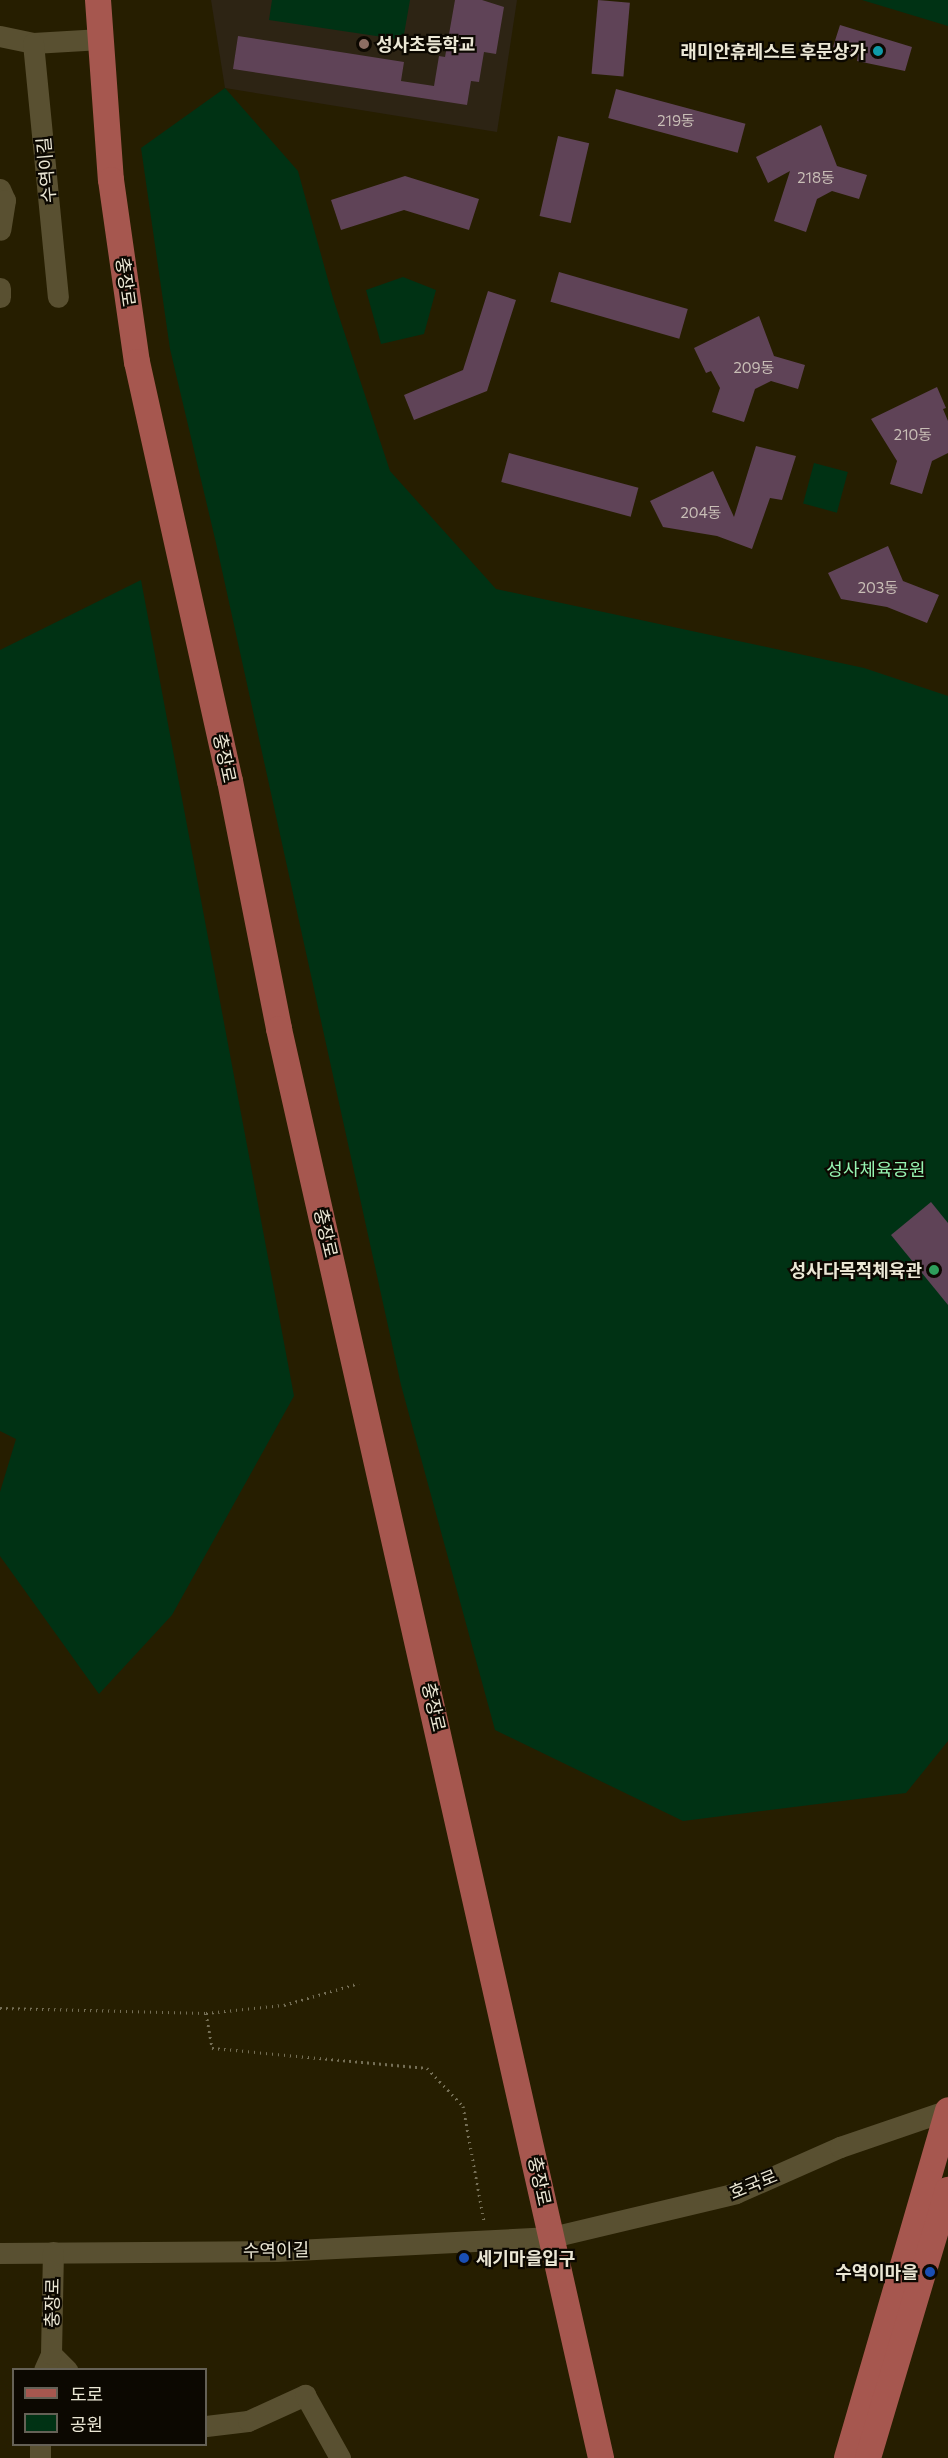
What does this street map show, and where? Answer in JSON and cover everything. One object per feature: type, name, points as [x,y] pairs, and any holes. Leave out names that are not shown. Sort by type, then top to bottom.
[{"type":"main road","name":"충장로","points":[[98,0],[111,180],[137,362],[230,780],[279,1029],[602,2458]]},
{"type":"main road","name":"호국로","points":[[847,2458],[948,2110]]},
{"type":"main road","points":[[868,2458],[948,2190]]},
{"type":"street","points":[[0,36],[33,43],[101,39]]},
{"type":"street","name":"수역이길","points":[[33,43],[58,297]]},
{"type":"street","points":[[0,189],[6,200],[0,230]]},
{"type":"street","points":[[0,288],[0,297]]},
{"type":"street","name":"호국로","points":[[552,2237],[736,2193],[840,2147],[948,2110]]},
{"type":"street","name":"수역이길","points":[[0,2253],[276,2251],[552,2237]]},
{"type":"street","name":"충장로","points":[[53,2252],[47,2362],[62,2368]]},
{"type":"street","points":[[207,2426],[248,2421],[305,2395],[340,2458]]},
{"type":"path","points":[[0,2008],[206,2013],[284,2005],[359,1983]]},
{"type":"path","points":[[206,2013],[212,2048],[427,2068],[463,2106],[488,2241]]},
{"type":"shaded area","name":"성사초등학교","points":[[211,0],[517,0],[497,132],[225,88]]},
{"type":"green space","points":[[272,0],[410,0],[403,40],[269,20]]},
{"type":"green space","points":[[862,0],[948,0],[948,26]]},
{"type":"green space","name":"성사체육공원","points":[[225,88],[298,171],[333,298],[390,471],[496,589],[864,668],[948,696],[948,1741],[906,1793],[683,1821],[495,1730],[401,1385],[216,543],[170,349],[141,148]]},
{"type":"green space","points":[[403,277],[436,290],[424,334],[381,344],[366,290]]},
{"type":"green space","points":[[814,463],[848,472],[837,513],[803,504]]},
{"type":"green space","points":[[141,580],[294,1396],[172,1615],[99,1694],[0,1556],[0,1492],[16,1439],[0,1431],[0,650]]},
{"type":"building","points":[[455,0],[482,0],[504,7],[496,54],[484,52],[479,82],[471,81],[467,105],[233,69],[238,36],[404,62],[401,81],[434,86],[439,56],[445,57]]},
{"type":"building","points":[[598,0],[630,3],[623,77],[592,74]]},
{"type":"building","name":"래미안휴레스트 후문상가","points":[[840,25],[912,47],[905,71],[857,61],[858,55],[833,47]]},
{"type":"building","points":[[616,89],[745,124],[738,153],[608,118]]},
{"type":"building","points":[[821,125],[837,166],[867,175],[859,199],[832,191],[817,199],[806,232],[774,221],[790,171],[768,183],[756,157]]},
{"type":"building","points":[[558,136],[589,143],[571,223],[540,216]]},
{"type":"building","points":[[405,176],[479,199],[469,230],[404,210],[341,230],[331,200]]},
{"type":"building","points":[[559,272],[688,309],[679,339],[550,302]]},
{"type":"building","points":[[488,291],[516,300],[487,391],[414,420],[404,395],[463,370]]},
{"type":"building","points":[[759,316],[774,356],[805,365],[798,389],[771,381],[755,389],[744,422],[712,412],[720,388],[711,371],[706,373],[694,348]]},
{"type":"building","points":[[937,387],[946,408],[943,409],[948,421],[948,453],[932,461],[922,494],[890,484],[897,461],[871,419]]},
{"type":"building","points":[[756,446],[796,456],[782,500],[770,498],[752,549],[717,536],[663,527],[650,501],[713,471],[734,517]]},
{"type":"building","points":[[509,453],[638,488],[631,517],[501,482]]},
{"type":"building","points":[[888,546],[903,581],[939,595],[927,623],[887,607],[841,599],[828,573]]},
{"type":"building","name":"성사다목적체육관","points":[[931,1202],[948,1223],[948,1305],[891,1235]]},
{"type":"place","name":"성사초등학교","points":[[364,44]]},
{"type":"place","name":"래미안휴레스트 후문상가","points":[[878,51]]},
{"type":"place","name":"성사다목적체육관","points":[[934,1270]]},
{"type":"place","name":"세기마을입구","points":[[464,2258]]},
{"type":"place","name":"수역이마을","points":[[930,2272]]}]
